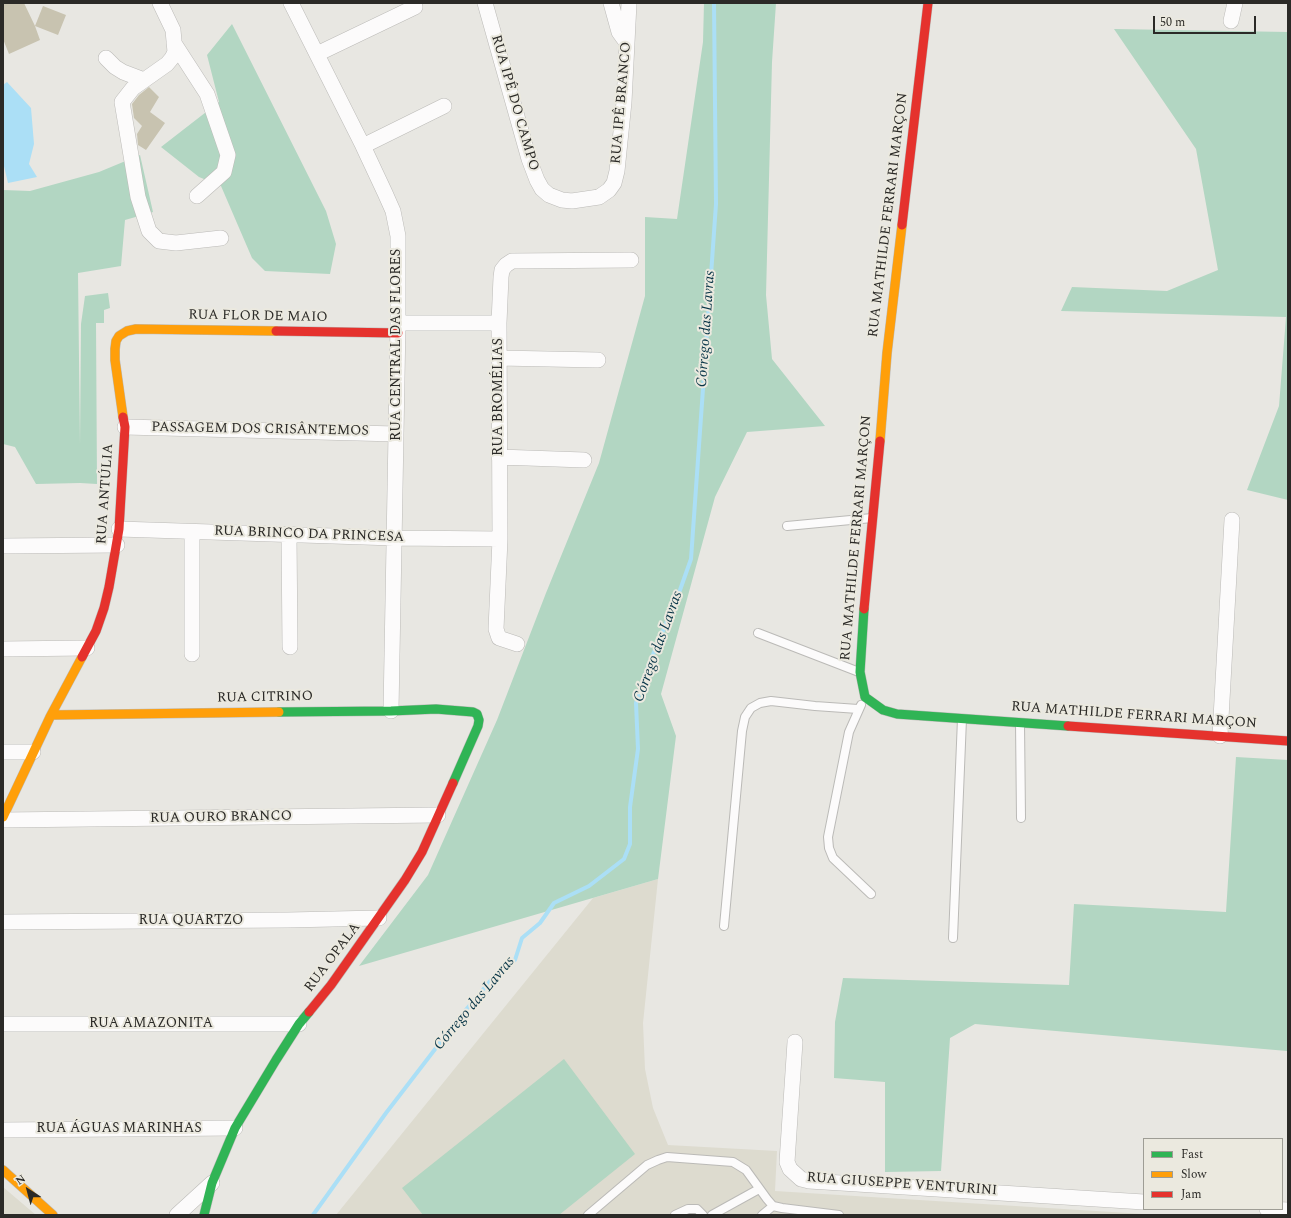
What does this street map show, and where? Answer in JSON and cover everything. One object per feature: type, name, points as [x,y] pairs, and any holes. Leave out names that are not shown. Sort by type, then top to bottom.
[{"type":"street","points":[[160,3],[172,30],[174,43],[172,58],[167,64],[133,88],[122,102],[138,197],[149,231],[159,241],[176,243],[221,238]]},
{"type":"street","name":"RUA CENTRAL DAS FLORES","points":[[291,3],[363,146],[393,211],[398,236],[398,328],[391,711]]},
{"type":"street","name":"RUA IPÊ DO CAMPO","points":[[485,3],[529,159],[542,189],[549,195],[562,200],[572,201],[599,197]]},
{"type":"street","points":[[611,3],[618,32],[627,43]]},
{"type":"street","name":"RUA IPÊ BRANCO","points":[[599,197],[609,190],[614,183],[617,171],[624,102],[629,3]]},
{"type":"street","name":"RUA MATHILDE FERRARI MARÇON","points":[[928,3],[887,353],[860,672],[865,697],[883,710],[897,714],[1288,741]]},
{"type":"street","points":[[1231,22],[1234,3]]},
{"type":"street","points":[[317,54],[415,7]]},
{"type":"street","points":[[174,43],[207,94],[228,155],[224,172],[197,196]]},
{"type":"street","points":[[106,58],[115,67],[123,72],[144,80]]},
{"type":"street","points":[[363,146],[444,106]]},
{"type":"street","name":"RUA BROMÉLIAS","points":[[517,644],[499,638],[496,629],[500,538],[499,324],[500,277],[502,270],[512,261],[632,260]]},
{"type":"street","points":[[398,328],[499,324]]},
{"type":"street","name":"RUA FLOR DE MAIO","points":[[119,336],[127,331],[136,329],[398,328]]},
{"type":"street","name":"RUA ANTÚLIA","points":[[3,817],[51,715],[96,631],[104,608],[119,529],[125,427],[115,360],[116,341],[119,336]]},
{"type":"street","points":[[499,358],[598,360]]},
{"type":"street","name":"PASSAGEM DOS CRISÂNTEMOS","points":[[125,427],[396,434]]},
{"type":"street","points":[[499,457],[584,460]]},
{"type":"street","points":[[1220,736],[1232,520]]},
{"type":"street","name":"RUA BRINCO DA PRINCESA","points":[[119,529],[394,538],[500,538]]},
{"type":"street","points":[[192,532],[192,654]]},
{"type":"street","points":[[288,535],[290,647]]},
{"type":"street","points":[[3,546],[117,545]]},
{"type":"street","points":[[3,649],[87,648]]},
{"type":"street","name":"RUA CITRINO","points":[[51,715],[436,710],[461,710],[477,714]]},
{"type":"street","name":"RUA OPALA","points":[[204,1215],[212,1183],[235,1128],[299,1024],[331,985],[379,918],[422,852],[478,726],[479,720],[477,714]]},
{"type":"street","points":[[3,752],[33,752]]},
{"type":"street","name":"RUA OURO BRANCO","points":[[3,820],[438,815]]},
{"type":"street","name":"RUA QUARTZO","points":[[3,922],[379,918]]},
{"type":"street","name":"RUA AMAZONITA","points":[[3,1024],[299,1024]]},
{"type":"street","name":"RUA GIUSEPPE VENTURINI","points":[[795,1042],[787,1162],[790,1169],[801,1179],[809,1181],[1143,1202]]},
{"type":"street","name":"RUA ÁGUAS MARINHAS","points":[[3,1130],[235,1128]]},
{"type":"street","points":[[3,1170],[53,1215]]},
{"type":"street","points":[[177,1215],[212,1183]]},
{"type":"lane","points":[[787,526],[873,518]]},
{"type":"lane","points":[[758,633],[860,672]]},
{"type":"lane","points":[[865,697],[858,709],[849,732],[828,837],[829,848],[833,858],[871,894]]},
{"type":"lane","points":[[724,926],[745,717],[751,708],[760,703],[771,701],[858,709]]},
{"type":"lane","points":[[953,938],[962,719]]},
{"type":"lane","points":[[1020,722],[1021,818]]},
{"type":"lane","points":[[588,1215],[647,1165],[667,1158],[733,1162],[746,1170],[767,1200],[773,1206],[839,1215]]},
{"type":"lane","points":[[712,1215],[760,1189]]},
{"type":"lane","points":[[762,1215],[773,1206]]},
{"type":"lane","points":[[675,1215],[688,1209],[697,1210],[703,1215]]},
{"type":"shaded area","points":[[658,879],[643,1023],[645,1069],[653,1108],[668,1145],[777,1151],[775,1191],[1160,1215],[336,1215],[593,898]]},
{"type":"shaded area","points":[[3,1187],[36,1215],[3,1215]]},
{"type":"green space","points":[[704,3],[776,3],[772,62],[766,295],[772,359],[825,426],[747,432],[715,497],[661,694],[676,736],[658,879],[359,966],[428,875],[497,720],[546,593],[599,463],[645,296],[645,217],[677,219],[703,42]]},
{"type":"green space","points":[[232,24],[326,211],[336,244],[330,274],[265,271],[252,258],[221,186],[199,177],[161,147],[219,102],[207,55]]},
{"type":"green space","points":[[1114,29],[1288,32],[1288,500],[1247,490],[1279,406],[1286,317],[1061,311],[1072,287],[1167,291],[1218,270],[1196,149]]},
{"type":"green space","points":[[140,155],[153,212],[125,220],[121,266],[78,273],[80,445],[81,324],[85,296],[108,293],[110,308],[104,310],[104,323],[96,323],[97,484],[36,484],[15,447],[3,444],[3,190],[30,191],[99,172]]},
{"type":"green space","points":[[1236,757],[1288,760],[1287,1051],[975,1024],[950,1038],[941,1171],[885,1172],[885,1082],[834,1078],[835,1022],[843,978],[1069,985],[1074,904],[1226,912]]},
{"type":"green space","points":[[564,1059],[635,1154],[559,1215],[423,1215],[402,1188]]},
{"type":"water","points":[[7,82],[31,108],[34,144],[29,164],[37,177],[8,183],[3,162],[3,85]]},
{"type":"building","points":[[3,3],[24,3],[40,40],[9,54],[3,39]]},
{"type":"building","points":[[43,6],[66,15],[58,35],[35,26]]},
{"type":"building","points":[[149,87],[159,97],[150,112],[165,123],[146,150],[138,145],[137,134],[142,126],[134,118],[132,104],[139,95]]},
{"type":"waterway","name":"Córrego das Lavras","points":[[313,1215],[386,1113],[459,1018],[491,980],[515,960],[522,938],[540,923],[554,903],[589,886],[624,859],[630,844],[630,807],[638,749],[636,703],[649,664],[680,590],[691,559],[716,204],[714,3]]},
{"type":"traffic: fast","points":[[864,609],[860,672],[865,697],[883,710],[897,714],[1068,726]]},
{"type":"traffic: fast","points":[[279,712],[436,709],[473,712],[477,714],[479,720],[478,726],[453,783]]},
{"type":"traffic: fast","points":[[204,1215],[212,1183],[235,1128],[276,1060],[299,1024],[309,1012]]},
{"type":"traffic: slow","points":[[880,441],[887,353],[902,225]]},
{"type":"traffic: slow","points":[[123,417],[115,360],[115,349],[116,341],[119,336],[127,331],[136,329],[276,331]]},
{"type":"traffic: slow","points":[[3,817],[51,715],[82,657]]},
{"type":"traffic: slow","points":[[51,715],[279,712]]},
{"type":"traffic: slow","points":[[3,1170],[53,1215]]},
{"type":"traffic: jam","points":[[902,225],[928,3]]},
{"type":"traffic: jam","points":[[276,331],[398,333]]},
{"type":"traffic: jam","points":[[82,657],[96,631],[104,608],[119,529],[125,427],[123,417]]},
{"type":"traffic: jam","points":[[864,609],[880,441]]},
{"type":"traffic: jam","points":[[1068,726],[1288,741]]},
{"type":"traffic: jam","points":[[309,1012],[331,985],[405,880],[422,852],[453,783]]}]
